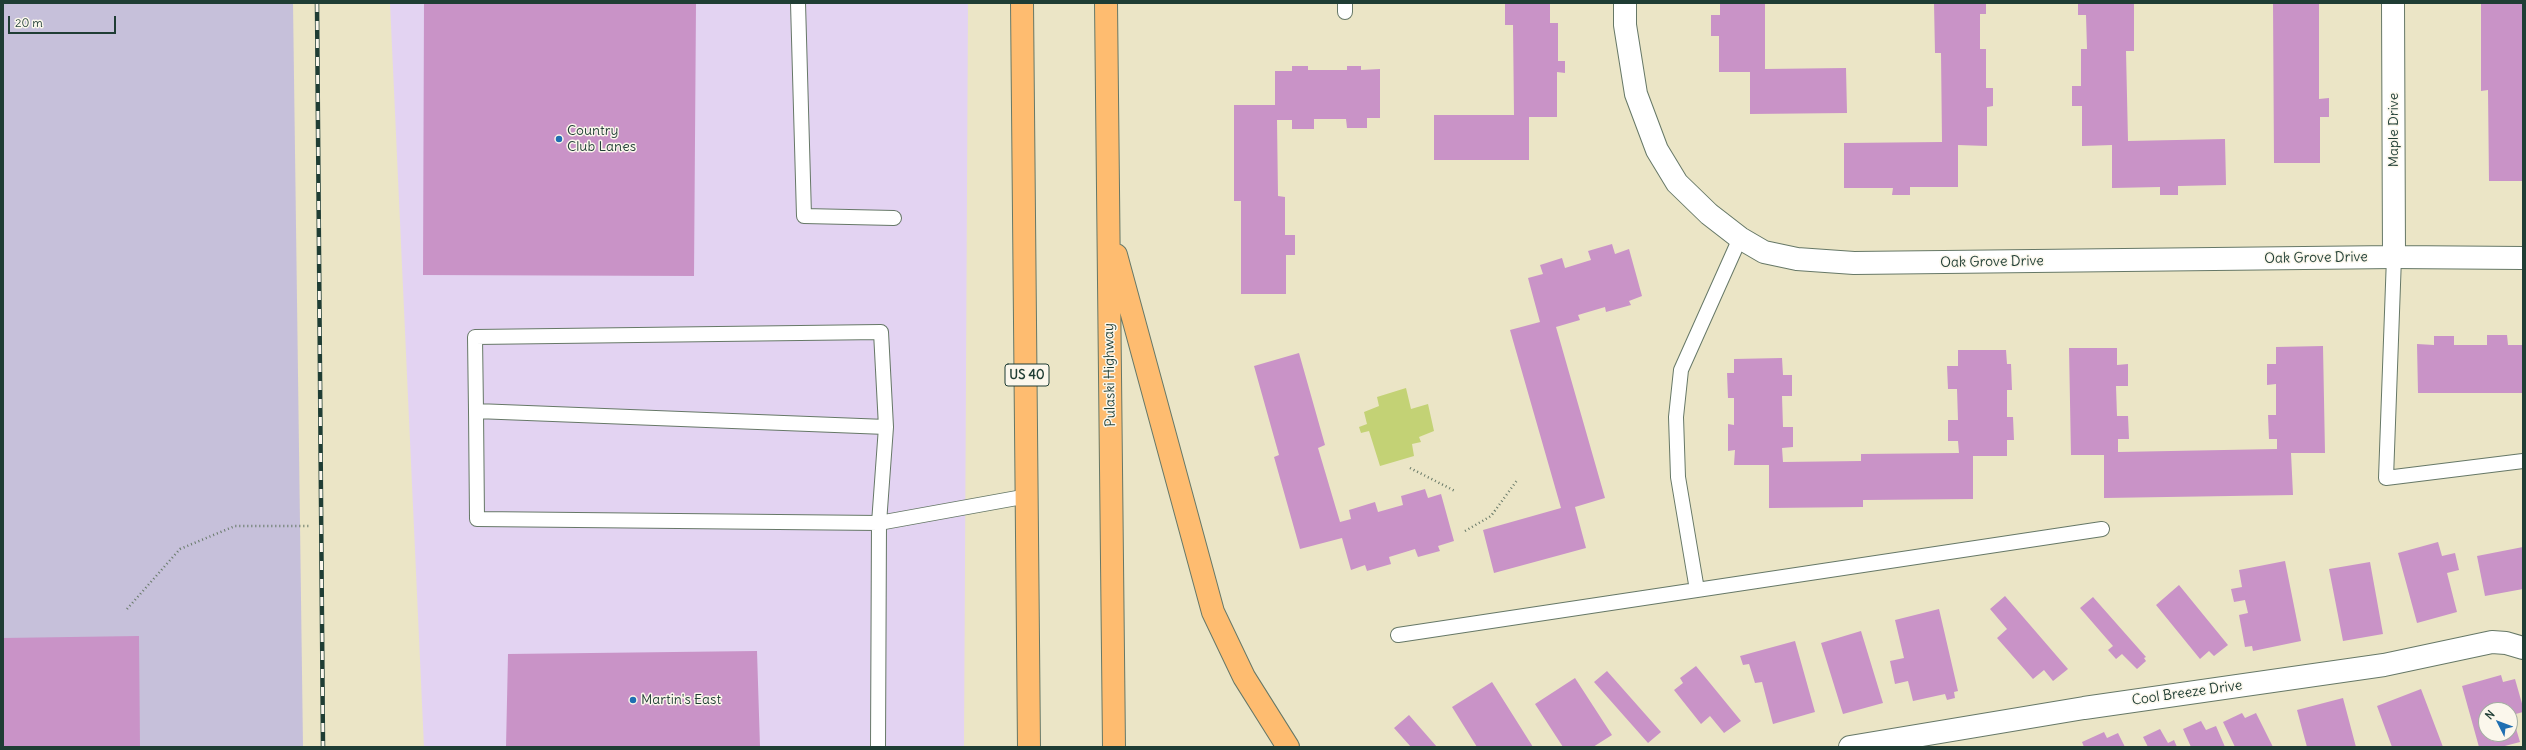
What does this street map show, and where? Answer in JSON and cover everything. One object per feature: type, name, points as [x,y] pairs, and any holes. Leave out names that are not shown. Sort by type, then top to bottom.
[{"type":"highway","name":"Pulaski Highway","points":[[1106,3],[1114,747]]},
{"type":"highway","name":"US 40","points":[[1019,8],[1028,496],[1029,747]]},
{"type":"highway","points":[[1108,224],[1213,612],[1244,677],[1288,747]]},
{"type":"street","name":"Oak Grove Drive","points":[[1625,3],[1625,24],[1636,94],[1657,150],[1677,183],[1709,214],[1740,238],[1764,252],[1797,259],[1854,263],[2394,257],[2523,258]]},
{"type":"street","name":"Maple Drive","points":[[2393,3],[2394,257]]},
{"type":"street","name":"Cool Breeze Drive","points":[[1850,747],[2084,708],[2384,665],[2492,642],[2506,643],[2523,648]]},
{"type":"lane","points":[[798,3],[804,216],[894,218]]},
{"type":"lane","points":[[1697,590],[1678,477],[1676,417],[1680,370],[1740,238]]},
{"type":"lane","points":[[2394,257],[2386,478],[2523,461]]},
{"type":"lane","points":[[878,747],[879,523],[886,427],[881,332],[475,337],[477,519],[879,523],[1028,496]]},
{"type":"lane","points":[[476,411],[886,427]]},
{"type":"lane","points":[[1398,635],[2102,529]]},
{"type":"path","points":[[1410,468],[1455,491]]},
{"type":"path","points":[[1465,530],[1491,516],[1518,479]]},
{"type":"path","points":[[127,609],[180,550],[235,526],[309,526]]},
{"type":"shaded area","points":[[3,3],[293,3],[303,747],[3,747]]},
{"type":"shaded area","points":[[390,3],[968,3],[964,747],[424,747]]},
{"type":"green space","points":[[1406,388],[1411,409],[1428,404],[1434,431],[1419,437],[1421,442],[1412,444],[1414,456],[1380,466],[1369,431],[1361,433],[1359,427],[1367,424],[1364,412],[1379,406],[1377,397]]},
{"type":"building","name":"Country Club Lanes","points":[[424,3],[696,3],[694,276],[423,275]]},
{"type":"building","points":[[1505,3],[1550,3],[1550,23],[1558,23],[1558,61],[1565,61],[1565,73],[1557,72],[1557,117],[1529,117],[1529,160],[1434,160],[1434,115],[1514,115],[1513,25],[1505,25]]},
{"type":"building","points":[[1720,3],[1765,3],[1765,69],[1846,68],[1847,113],[1750,114],[1750,72],[1719,72],[1719,36],[1711,36],[1711,15],[1720,15]]},
{"type":"building","points":[[1934,3],[1986,3],[1986,14],[1980,14],[1980,49],[1986,49],[1986,88],[1993,88],[1993,106],[1987,107],[1987,146],[1958,145],[1958,187],[1910,187],[1910,195],[1892,195],[1893,188],[1844,188],[1844,143],[1942,142],[1941,53],[1935,53]]},
{"type":"building","points":[[2078,3],[2134,3],[2134,51],[2126,51],[2128,141],[2225,139],[2226,185],[2178,186],[2178,195],[2160,195],[2160,187],[2112,188],[2112,145],[2082,146],[2082,106],[2072,106],[2072,86],[2081,86],[2081,49],[2087,49],[2086,15],[2078,15]]},
{"type":"building","points":[[2273,3],[2319,3],[2319,99],[2329,98],[2329,117],[2320,117],[2320,163],[2274,163]]},
{"type":"building","points":[[2481,3],[2523,3],[2523,181],[2489,181],[2488,90],[2481,91]]},
{"type":"building","points":[[1292,66],[1308,66],[1308,70],[1347,70],[1347,66],[1361,66],[1361,70],[1380,69],[1380,118],[1367,118],[1367,128],[1347,128],[1346,119],[1314,119],[1314,129],[1292,129],[1292,120],[1277,120],[1278,196],[1285,197],[1285,235],[1295,235],[1295,255],[1286,255],[1286,294],[1241,294],[1241,201],[1234,201],[1234,105],[1275,105],[1275,71],[1292,71]]},
{"type":"building","points":[[1612,244],[1615,254],[1629,249],[1642,296],[1629,301],[1631,305],[1606,312],[1605,307],[1578,315],[1580,320],[1556,327],[1605,498],[1575,507],[1586,548],[1494,573],[1483,530],[1561,508],[1510,330],[1540,322],[1528,278],[1543,274],[1540,265],[1562,258],[1565,268],[1591,260],[1588,251]]},
{"type":"building","points":[[2487,335],[2507,335],[2508,345],[2523,345],[2523,393],[2418,393],[2417,344],[2434,345],[2434,336],[2454,336],[2454,345],[2487,345]]},
{"type":"building","points":[[2323,346],[2325,453],[2291,453],[2293,495],[2104,498],[2104,455],[2071,455],[2069,348],[2117,348],[2117,365],[2128,364],[2128,386],[2116,386],[2117,416],[2128,416],[2129,439],[2118,439],[2118,452],[2277,449],[2277,439],[2269,439],[2268,415],[2276,415],[2276,384],[2267,385],[2267,364],[2276,364],[2276,347]]},
{"type":"building","points":[[1958,350],[2006,350],[2007,364],[2011,364],[2012,390],[2007,390],[2007,417],[2013,417],[2014,440],[2007,440],[2007,456],[1973,456],[1973,499],[1863,500],[1863,507],[1769,508],[1769,465],[1734,465],[1735,450],[1728,451],[1728,424],[1734,425],[1734,398],[1728,398],[1727,373],[1734,373],[1734,359],[1782,358],[1783,375],[1792,375],[1792,396],[1782,396],[1783,427],[1793,427],[1793,447],[1782,448],[1783,462],[1861,461],[1861,454],[1959,453],[1958,441],[1948,441],[1948,420],[1958,420],[1957,389],[1948,389],[1947,366],[1958,366]]},
{"type":"building","points":[[1299,353],[1325,445],[1318,448],[1340,522],[1351,519],[1349,510],[1375,502],[1378,512],[1403,505],[1401,496],[1425,489],[1428,498],[1441,494],[1454,541],[1438,546],[1440,551],[1418,557],[1415,549],[1389,557],[1391,564],[1367,571],[1365,565],[1351,570],[1342,538],[1300,549],[1274,457],[1279,455],[1254,366]]},
{"type":"building","points":[[2438,542],[2442,556],[2455,553],[2459,570],[2447,573],[2457,612],[2417,623],[2398,553]]},
{"type":"building","points":[[2523,547],[2523,589],[2485,596],[2477,556]]},
{"type":"building","points":[[2285,561],[2301,641],[2253,651],[2252,646],[2245,647],[2239,615],[2248,613],[2245,600],[2234,602],[2231,589],[2242,587],[2239,570]]},
{"type":"building","points":[[2370,562],[2383,634],[2343,641],[2329,569]]},
{"type":"building","points":[[2179,585],[2228,645],[2214,656],[2209,651],[2200,659],[2156,605]]},
{"type":"building","points":[[2005,596],[2068,669],[2053,681],[2044,670],[2033,679],[1997,638],[2007,629],[1990,609]]},
{"type":"building","points":[[2093,597],[2146,657],[2144,658],[2146,661],[2137,669],[2122,654],[2116,659],[2108,650],[2113,646],[2080,608]]},
{"type":"building","points":[[1939,609],[1958,691],[1954,692],[1955,698],[1947,700],[1945,694],[1913,701],[1908,681],[1895,684],[1890,661],[1904,658],[1895,620]]},
{"type":"building","points":[[1861,631],[1883,703],[1843,714],[1821,643]]},
{"type":"building","points":[[139,636],[140,747],[3,747],[3,638]]},
{"type":"building","points":[[1795,641],[1815,712],[1773,724],[1762,682],[1755,683],[1749,664],[1743,665],[1740,656]]},
{"type":"building","name":"Martin's East","points":[[757,651],[760,747],[506,747],[508,654]]},
{"type":"building","points":[[1696,666],[1741,721],[1724,733],[1710,716],[1701,724],[1674,690],[1683,683],[1680,678]]},
{"type":"building","points":[[1607,671],[1661,732],[1648,743],[1594,682]]},
{"type":"building","points":[[2501,675],[2503,682],[2515,679],[2523,712],[2518,713],[2518,702],[2478,702],[2478,742],[2518,742],[2518,735],[2520,742],[2501,747],[2479,747],[2462,686]]},
{"type":"building","points":[[1575,678],[1612,735],[1593,747],[1563,747],[1535,704]]},
{"type":"building","points":[[1492,682],[1533,747],[1477,747],[1452,707]]},
{"type":"building","points":[[2421,689],[2443,747],[2392,747],[2377,706]]},
{"type":"building","points":[[2343,698],[2356,747],[2307,747],[2297,710]]},
{"type":"building","points":[[2242,713],[2245,718],[2256,713],[2273,747],[2235,747],[2223,722]]},
{"type":"building","points":[[1409,715],[1437,747],[1411,747],[1394,728]]},
{"type":"building","points":[[2201,721],[2206,730],[2216,726],[2225,747],[2191,747],[2183,729]]},
{"type":"building","points":[[2160,729],[2168,743],[2174,740],[2177,747],[2148,747],[2143,737]]},
{"type":"building","points":[[2104,732],[2107,738],[2118,733],[2125,747],[2084,747],[2082,742]]},
{"type":"railway","points":[[317,3],[323,747]]},
{"type":"place","name":"Country Club Lanes","points":[[559,139]]},
{"type":"place","name":"Martin's East","points":[[633,700]]}]
